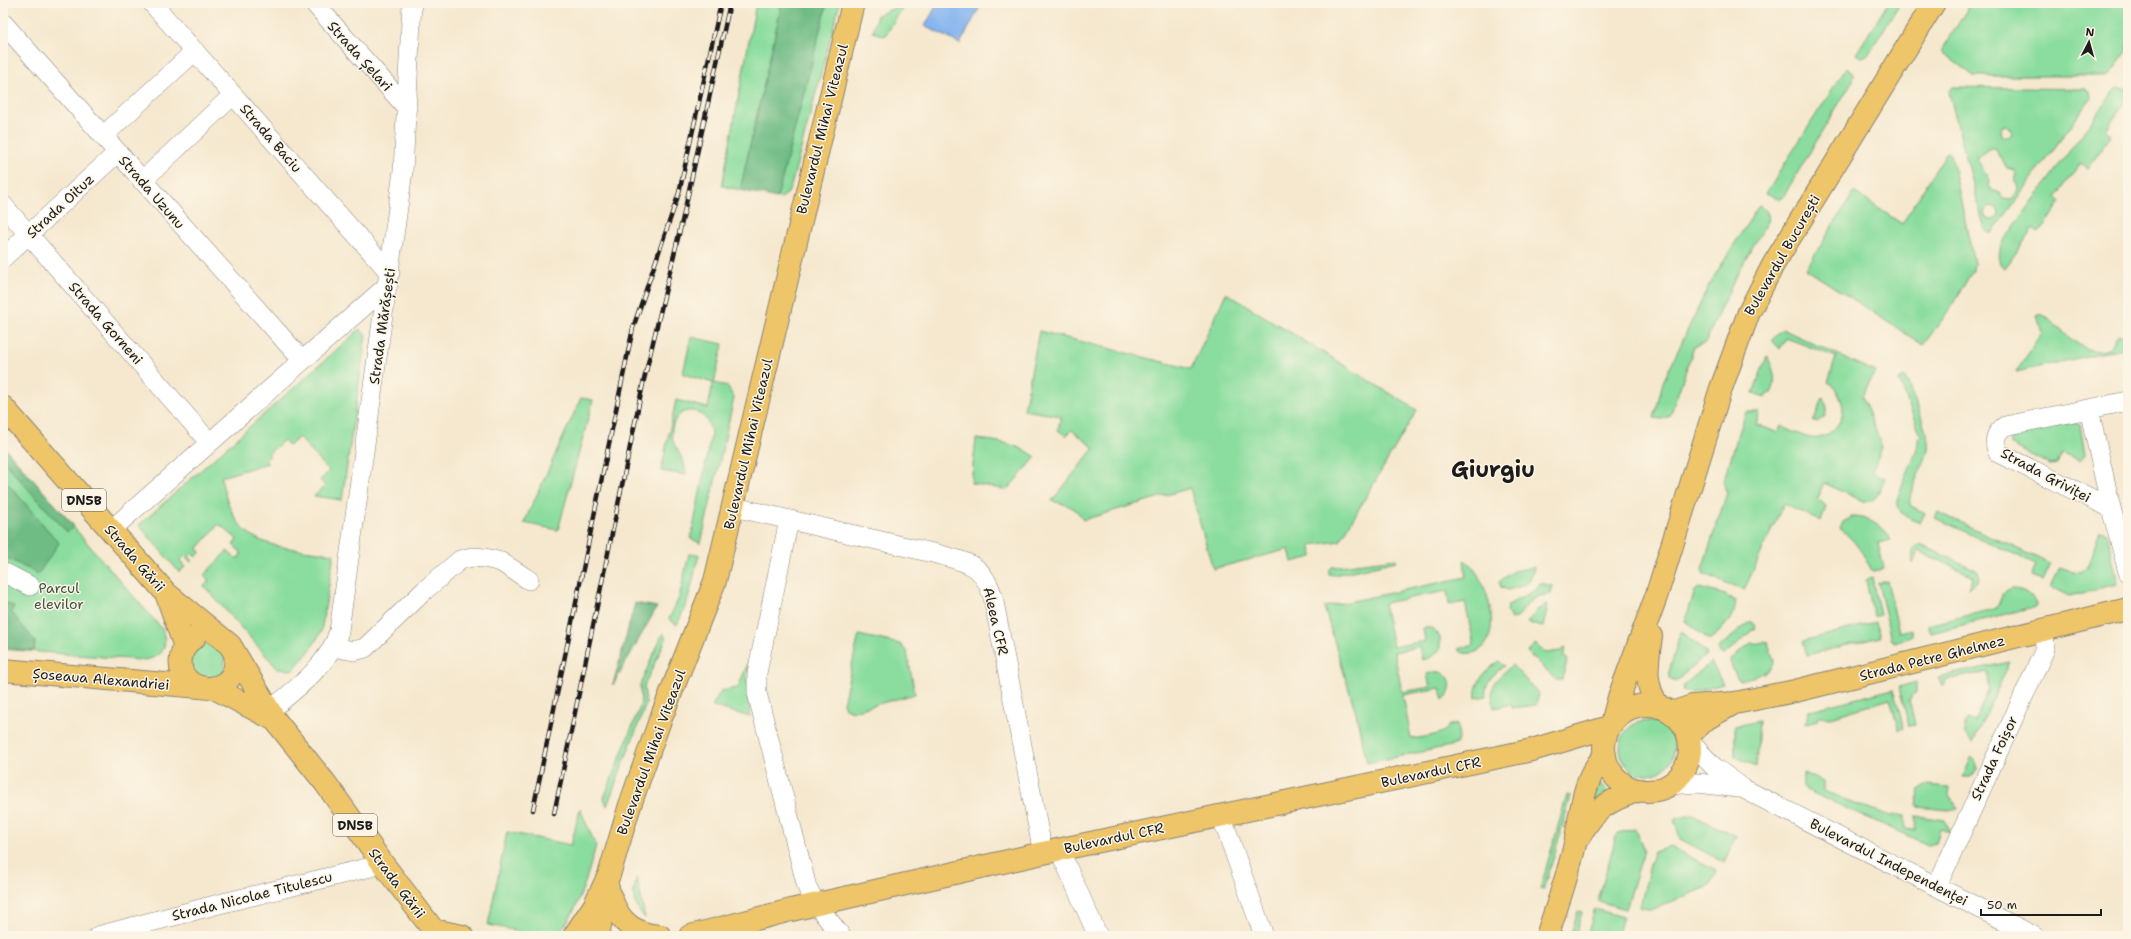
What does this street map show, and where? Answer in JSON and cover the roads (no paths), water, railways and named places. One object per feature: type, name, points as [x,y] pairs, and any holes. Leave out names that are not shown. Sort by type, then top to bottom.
[{"type":"main road","name":"Bulevardul Mihai Viteazul","points":[[598,936],[608,880],[630,805],[659,723],[713,588],[734,507],[789,265],[853,3]]},
{"type":"main road","name":"Bulevardul București","points":[[1611,726],[1656,597],[1720,391],[1749,312],[1778,258],[1934,3]]},
{"type":"main road","name":"Strada Gării","points":[[3,407],[166,593],[183,652]]},
{"type":"main road","name":"DN5B","points":[[166,593],[230,645],[272,715]]},
{"type":"main road","name":"Bulevardul București","points":[[1656,597],[1647,675],[1649,690],[1665,710]]},
{"type":"main road","name":"Strada Petre Ghelmez","points":[[1665,710],[1735,702],[1888,669],[2128,610]]},
{"type":"main road","points":[[142,682],[169,668],[191,640],[210,634],[219,636]]},
{"type":"main road","name":"DN5B","points":[[183,652],[181,666],[191,683],[207,688],[272,715]]},
{"type":"main road","points":[[207,688],[227,681],[233,673],[235,654]]},
{"type":"main road","name":"Șoseaua Alexandriei","points":[[3,670],[207,688]]},
{"type":"main road","name":"Strada Petre Ghelmez","points":[[1689,738],[1706,719],[1735,702]]},
{"type":"main road","points":[[1644,705],[1665,710],[1682,723],[1689,738],[1689,755],[1685,769],[1668,786],[1654,790],[1640,790],[1626,786],[1618,780],[1609,769],[1604,753],[1605,741],[1611,726],[1622,713],[1635,707],[1644,705]]},
{"type":"main road","name":"Strada Gării","points":[[272,715],[326,784],[383,864],[436,933],[462,936]]},
{"type":"main road","name":"Bulevardul CFR","points":[[690,936],[816,904],[1051,851],[1540,748],[1611,726]]},
{"type":"main road","name":"Bulevardul CFR","points":[[1540,748],[1604,753]]},
{"type":"main road","points":[[1547,936],[1574,845],[1588,782],[1594,768],[1604,753]]},
{"type":"main road","points":[[1574,845],[1589,821],[1601,808],[1615,798],[1640,790]]},
{"type":"main road","name":"Bulevardul Mihai Viteazul","points":[[574,936],[594,906],[608,880]]},
{"type":"main road","points":[[608,880],[615,908],[627,925],[638,932],[660,936]]},
{"type":"street","name":"Strada Baciu","points":[[152,3],[233,95],[389,279]]},
{"type":"street","name":"Strada Șelari","points":[[314,3],[407,108]]},
{"type":"street","name":"Strada Mărășești","points":[[272,715],[333,647],[339,631],[403,171],[412,3]]},
{"type":"street","name":"Strada Uzunu","points":[[3,23],[302,360]]},
{"type":"street","points":[[103,136],[195,52]]},
{"type":"street","points":[[142,180],[233,95]]},
{"type":"street","name":"Strada Oituz","points":[[3,258],[117,153]]},
{"type":"street","name":"Strada Gorneni","points":[[3,205],[209,442]]},
{"type":"street","points":[[111,530],[302,360],[389,279]]},
{"type":"street","name":"Strada Griviței","points":[[2111,508],[1998,453],[1995,445],[1995,436],[2005,426],[2128,401]]},
{"type":"street","name":"Strada Griviței","points":[[2089,409],[2111,508],[2128,572]]},
{"type":"street","name":"Aleea CFR","points":[[734,507],[938,554],[964,561],[980,570],[988,582],[993,597],[1051,851],[1098,936]]},
{"type":"street","points":[[789,520],[757,674],[757,694],[807,887],[816,904],[841,936]]},
{"type":"street","points":[[333,647],[354,651],[365,648],[425,590],[460,560],[472,557],[485,558],[501,562],[529,580]]},
{"type":"street","points":[[3,572],[30,586]]},
{"type":"street","name":"Strada Foișor","points":[[1937,886],[2045,649],[2044,630]]},
{"type":"street","name":"Bulevardul Independenței","points":[[1689,738],[1714,767],[1744,789],[2034,936]]},
{"type":"street","name":"Bulevardul Independenței","points":[[1668,786],[1711,783],[1744,789]]},
{"type":"street","points":[[1221,816],[1264,936]]},
{"type":"street","name":"Strada Nicolae Titulescu","points":[[98,936],[219,904],[383,864]]},
{"type":"water","points":[[938,3],[982,3],[960,44],[925,26]]},
{"type":"railway","points":[[533,810],[633,328],[679,193],[721,3]]},
{"type":"railway","points":[[554,814],[643,384],[684,213],[730,3]]},
{"type":"district","name":"Giurgiu","points":[[1493,469]]},
{"type":"park label","name":"Parcul elevilor","points":[[59,596]]}]
